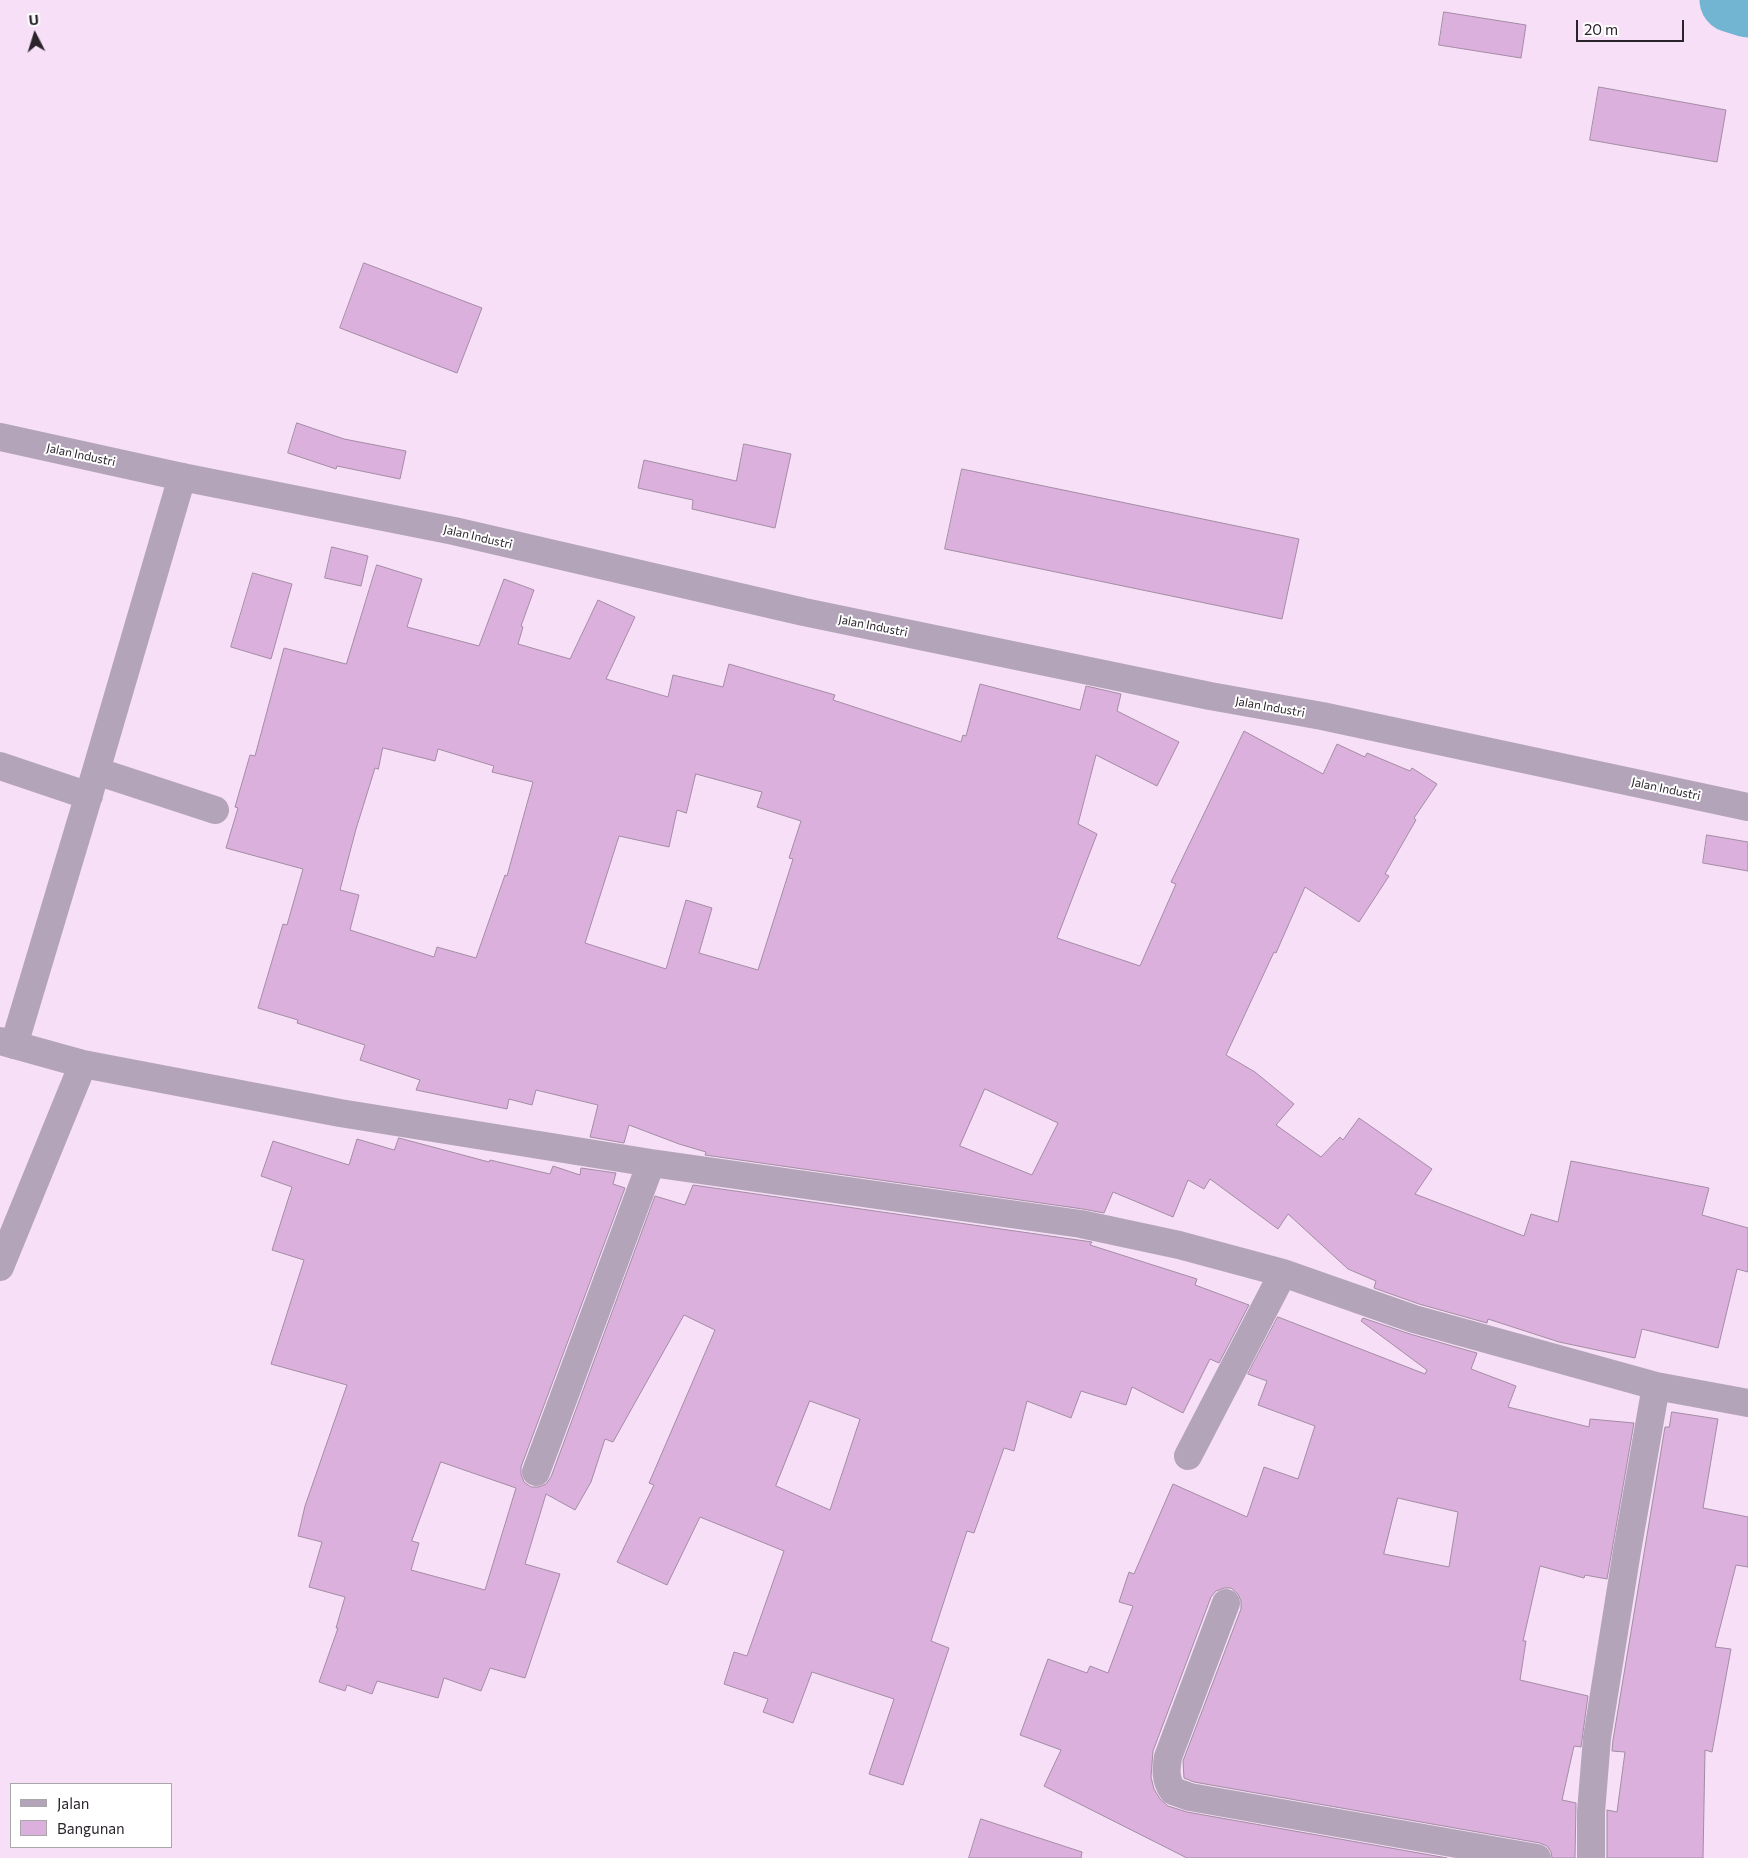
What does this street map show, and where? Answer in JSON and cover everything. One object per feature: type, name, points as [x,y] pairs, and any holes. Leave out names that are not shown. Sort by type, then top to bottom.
[{"type":"street","name":"Jalan Industri","points":[[0,437],[182,477],[454,531],[804,612],[1210,696],[1322,716],[1748,807]]},
{"type":"street","points":[[182,477],[93,783],[7,1043],[83,1064],[340,1113],[651,1163],[1081,1224],[1180,1246],[1283,1273],[1414,1319],[1656,1386],[1748,1403]]},
{"type":"street","points":[[0,766],[93,783],[215,810]]},
{"type":"street","points":[[0,1267],[83,1064]]},
{"type":"street","points":[[536,1472],[651,1163]]},
{"type":"street","points":[[1188,1456],[1283,1273]]},
{"type":"street","points":[[1591,1858],[1591,1812],[1597,1738],[1639,1477],[1656,1386]]},
{"type":"street","points":[[1226,1603],[1168,1757],[1166,1776],[1173,1791],[1190,1797],[1538,1858]]},
{"type":"building","points":[[1444,12],[1526,25],[1521,58],[1439,45]]},
{"type":"building","points":[[1599,87],[1726,110],[1717,162],[1590,140]]},
{"type":"building","points":[[364,263],[482,308],[457,373],[340,328]]},
{"type":"building","points":[[297,423],[344,439],[406,451],[400,479],[337,466],[336,469],[288,453]]},
{"type":"building","points":[[744,444],[791,454],[775,528],[692,509],[693,500],[638,488],[644,460],[736,481]]},
{"type":"building","points":[[962,469],[1299,539],[1282,619],[945,549]]},
{"type":"building","points":[[332,547],[368,556],[361,586],[325,578]]},
{"type":"building","points":[[377,565],[422,579],[407,627],[479,646],[504,579],[534,590],[521,626],[523,627],[518,644],[570,659],[598,600],[635,617],[606,679],[668,697],[673,675],[723,687],[729,664],[835,695],[833,700],[961,742],[963,735],[966,736],[980,684],[1080,710],[1086,686],[1121,694],[1117,711],[1179,742],[1157,786],[1096,755],[1078,824],[1097,834],[1057,938],[1140,966],[1176,884],[1171,882],[1244,731],[1323,774],[1337,744],[1365,757],[1367,753],[1410,771],[1412,768],[1437,784],[1414,818],[1416,820],[1385,874],[1389,876],[1359,922],[1305,887],[1276,953],[1274,952],[1226,1055],[1255,1072],[1294,1104],[1276,1125],[1321,1157],[1340,1137],[1343,1140],[1359,1118],[1432,1169],[1415,1194],[1524,1236],[1531,1214],[1558,1222],[1571,1161],[1709,1188],[1702,1215],[1748,1228],[1748,1272],[1737,1269],[1718,1348],[1642,1329],[1635,1358],[1559,1342],[1488,1319],[1487,1323],[1419,1304],[1374,1288],[1376,1281],[1348,1269],[1288,1214],[1278,1229],[1210,1179],[1204,1189],[1188,1180],[1173,1217],[1113,1192],[1104,1213],[705,1155],[706,1152],[629,1125],[624,1143],[590,1137],[598,1105],[536,1090],[532,1105],[509,1099],[507,1109],[416,1090],[420,1080],[360,1060],[365,1045],[297,1023],[298,1020],[258,1008],[283,924],[287,925],[303,869],[226,848],[238,808],[235,807],[250,755],[255,756],[284,648],[346,664]],"holes":[[[383,748],[435,761],[438,749],[494,766],[492,772],[533,782],[507,876],[505,875],[476,958],[437,947],[434,957],[350,930],[359,895],[340,890],[356,829],[375,768],[378,769]],[[696,774],[762,792],[757,807],[801,821],[789,858],[793,859],[758,970],[699,953],[712,908],[686,900],[666,969],[585,943],[619,836],[669,847],[677,810],[686,813]],[[985,1089],[1058,1123],[1032,1175],[960,1146]]]},
{"type":"building","points":[[253,573],[292,584],[271,659],[231,647]]},
{"type":"building","points":[[1707,835],[1748,842],[1748,871],[1703,863]]},
{"type":"building","points":[[399,1138],[489,1162],[490,1160],[550,1174],[553,1166],[580,1175],[581,1168],[616,1173],[613,1184],[625,1188],[521,1467],[524,1482],[531,1487],[546,1484],[551,1477],[655,1196],[685,1205],[693,1185],[1092,1242],[1090,1245],[1197,1279],[1195,1285],[1249,1305],[1219,1363],[1210,1359],[1183,1413],[1132,1387],[1126,1405],[1081,1391],[1071,1418],[1027,1401],[1014,1451],[1004,1448],[974,1533],[967,1531],[931,1641],[949,1648],[903,1785],[869,1774],[894,1699],[812,1672],[793,1723],[763,1712],[768,1699],[724,1684],[734,1652],[747,1656],[784,1551],[700,1517],[667,1585],[617,1562],[654,1485],[649,1483],[715,1330],[684,1315],[613,1442],[605,1439],[591,1482],[575,1510],[546,1494],[525,1564],[560,1574],[525,1678],[490,1668],[481,1691],[444,1678],[438,1698],[377,1681],[372,1694],[347,1685],[345,1691],[319,1682],[338,1628],[336,1628],[345,1597],[309,1587],[322,1542],[298,1536],[305,1506],[347,1385],[271,1364],[304,1260],[272,1250],[292,1187],[261,1176],[273,1141],[349,1165],[357,1139],[394,1150]],"holes":[[[810,1401],[860,1419],[830,1510],[776,1486]],[[441,1462],[516,1488],[485,1590],[411,1570],[419,1543],[412,1541]]]},
{"type":"building","points":[[1278,1317],[1425,1374],[1427,1370],[1361,1321],[1363,1318],[1410,1334],[1477,1353],[1471,1369],[1516,1386],[1508,1407],[1589,1427],[1590,1419],[1634,1423],[1607,1579],[1585,1575],[1584,1578],[1540,1566],[1523,1641],[1526,1641],[1520,1680],[1588,1696],[1581,1747],[1574,1746],[1562,1800],[1576,1803],[1575,1858],[1552,1858],[1547,1846],[1540,1843],[1194,1782],[1184,1778],[1183,1761],[1241,1609],[1241,1601],[1238,1594],[1231,1588],[1216,1591],[1211,1597],[1153,1751],[1151,1777],[1154,1789],[1160,1799],[1168,1806],[1187,1812],[1447,1858],[1187,1858],[1044,1786],[1061,1750],[1020,1735],[1048,1659],[1087,1673],[1090,1666],[1108,1673],[1133,1606],[1119,1602],[1129,1572],[1134,1574],[1173,1484],[1247,1517],[1264,1467],[1298,1479],[1315,1426],[1258,1405],[1267,1381],[1248,1374]],"holes":[[[1398,1498],[1458,1512],[1449,1567],[1384,1554]]]},
{"type":"building","points":[[1672,1412],[1718,1419],[1703,1508],[1748,1517],[1748,1567],[1736,1565],[1715,1647],[1731,1649],[1712,1752],[1705,1750],[1703,1858],[1607,1858],[1607,1810],[1617,1812],[1625,1752],[1612,1751],[1613,1740],[1665,1427],[1669,1427]]},
{"type":"building","points":[[981,1819],[1082,1852],[1081,1858],[969,1858]]},
{"type":"waterway","points":[[1732,0],[1748,5]]}]
